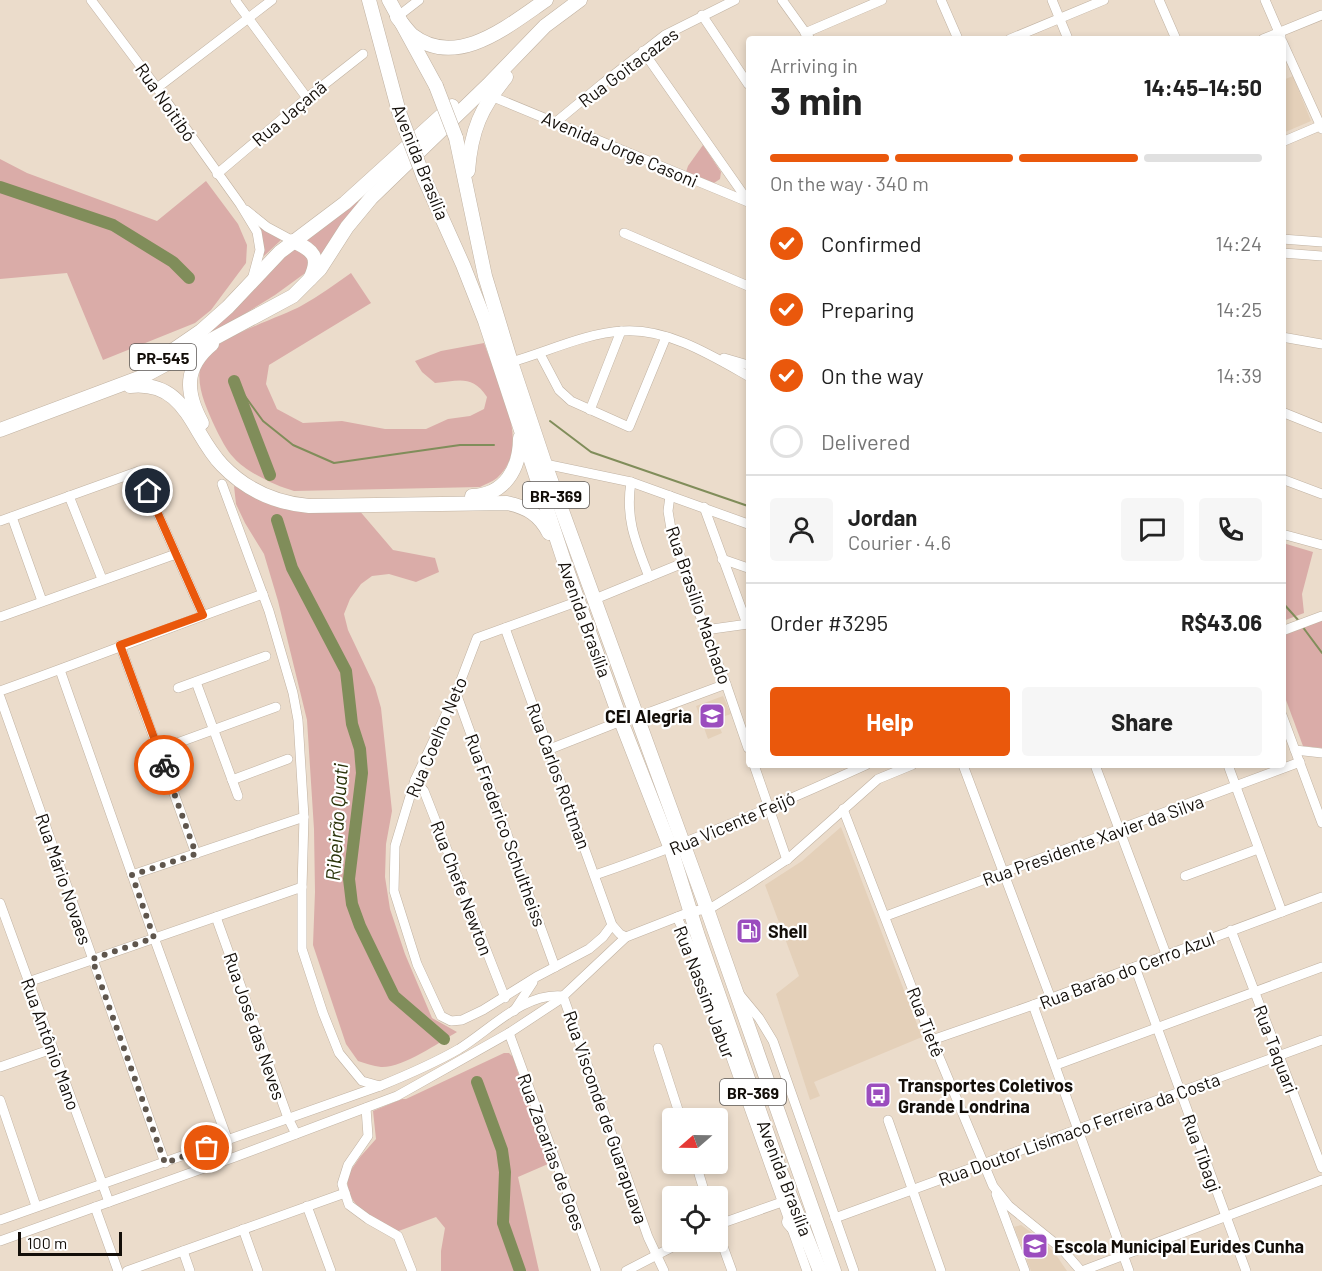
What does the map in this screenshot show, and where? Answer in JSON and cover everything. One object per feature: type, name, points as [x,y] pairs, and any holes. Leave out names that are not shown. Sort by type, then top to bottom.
[{"type":"highway","name":"Avenida Brasília","points":[[369,0],[399,112],[424,178],[474,292],[566,567],[621,721],[707,909],[834,1271]]},
{"type":"highway","name":"Avenida Brasília","points":[[389,0],[436,86],[456,138],[485,276],[511,362],[545,464],[637,717],[677,847],[690,912],[697,933],[780,1170],[820,1271]]},
{"type":"highway","points":[[397,17],[410,33],[420,40],[454,48],[483,41],[546,0]]},
{"type":"highway","points":[[306,286],[314,271],[314,256],[310,249],[293,241],[362,189],[480,81],[541,19],[567,0]]},
{"type":"highway","points":[[306,286],[327,261],[347,226],[371,198],[488,85],[545,26],[580,0]]},
{"type":"highway","points":[[469,194],[468,169],[475,126],[491,96],[540,39],[566,16],[591,0]]},
{"type":"highway","name":"PR-545","points":[[0,420],[130,372],[166,355],[201,331],[293,241]]},
{"type":"highway","name":"PR-545","points":[[0,430],[144,376],[281,303],[306,286]]},
{"type":"highway","points":[[230,330],[204,351],[193,365],[190,376],[191,396],[198,416],[220,453],[239,471],[275,492],[309,500],[476,496],[491,492],[510,478],[515,469],[520,445],[520,426]]},
{"type":"highway","points":[[116,388],[132,385],[150,386],[173,397],[185,409],[205,443],[221,464],[247,486],[264,495],[290,504],[309,506],[478,502],[519,506],[531,510],[541,519],[566,567]]},
{"type":"highway","points":[[696,958],[697,933]]},
{"type":"highway","points":[[789,1222],[812,1247]]},
{"type":"street","name":"Rua Noitibó","points":[[91,0],[158,88],[240,204],[257,232],[260,245],[259,257],[251,282]]},
{"type":"street","points":[[235,0],[307,98]]},
{"type":"street","points":[[158,88],[272,0]]},
{"type":"street","points":[[397,17],[419,0]]},
{"type":"street","name":"Rua Goitacazes","points":[[556,122],[665,35],[735,0]]},
{"type":"street","points":[[782,0],[807,36],[882,0]]},
{"type":"street","points":[[941,0],[957,36]]},
{"type":"street","points":[[1053,0],[1067,36]]},
{"type":"street","points":[[1017,36],[1104,0]]},
{"type":"street","points":[[1159,0],[1175,36]]},
{"type":"street","points":[[1265,0],[1281,36]]},
{"type":"street","points":[[702,15],[746,81]]},
{"type":"street","points":[[1283,36],[1322,15]]},
{"type":"street","points":[[1286,48],[1321,127],[1286,140]]},
{"type":"street","points":[[643,51],[746,199]]},
{"type":"street","name":"Rua Jaçanã","points":[[217,174],[363,54]]},
{"type":"street","name":"Avenida Jorge Casoni","points":[[491,96],[746,201]]},
{"type":"street","name":"Rua Noitibó","points":[[240,204],[267,227],[293,241]]},
{"type":"street","points":[[624,233],[746,285]]},
{"type":"street","points":[[1286,239],[1322,242]]},
{"type":"street","points":[[1286,254],[1322,256]]},
{"type":"street","points":[[511,362],[590,337],[621,331],[637,331],[666,337],[710,355],[746,375]]},
{"type":"street","points":[[590,410],[621,331]]},
{"type":"street","points":[[540,354],[559,390],[571,401],[629,428],[666,337]]},
{"type":"street","points":[[1286,338],[1322,344]]},
{"type":"street","points":[[710,355],[746,364]]},
{"type":"street","points":[[1286,414],[1322,428]]},
{"type":"street","points":[[545,464],[631,482],[746,523]]},
{"type":"street","points":[[0,521],[139,471],[203,615]]},
{"type":"street","points":[[1286,480],[1322,494]]},
{"type":"street","points":[[631,482],[628,501],[629,517],[633,535],[649,577]]},
{"type":"street","points":[[222,484],[263,594],[293,693],[298,720],[304,817],[302,949],[339,1053],[362,1081],[380,1086]]},
{"type":"street","points":[[69,496],[102,579]]},
{"type":"street","name":"Rua Brasilio Machado","points":[[670,496],[669,520],[705,630],[746,742]]},
{"type":"street","points":[[704,507],[746,619]]},
{"type":"street","points":[[12,516],[42,601]]},
{"type":"street","points":[[1286,535],[1322,545]]},
{"type":"street","points":[[0,617],[176,554]]},
{"type":"street","points":[[722,559],[746,567]]},
{"type":"street","points":[[595,599],[683,563]]},
{"type":"street","points":[[0,691],[263,594]]},
{"type":"street","name":"Rua Coelho Neto","points":[[505,998],[462,1020],[452,1021],[441,1016],[417,964],[394,891],[395,846],[415,780],[456,693],[477,639],[579,601]]},
{"type":"street","points":[[1286,630],[1322,616]]},
{"type":"street","points":[[705,630],[746,624]]},
{"type":"street","name":"Rua Carlos Rottman","points":[[505,628],[612,925]]},
{"type":"street","points":[[120,645],[196,854]]},
{"type":"street","points":[[178,688],[266,656]]},
{"type":"street","points":[[60,670],[228,1141]]},
{"type":"street","points":[[196,682],[238,796]]},
{"type":"street","points":[[637,717],[726,684]]},
{"type":"street","name":"Rua Frederico Schultheiss","points":[[456,693],[555,967]]},
{"type":"street","name":"Rua Mário Novaes","points":[[0,697],[165,1163]]},
{"type":"street","points":[[158,750],[276,707]]},
{"type":"street","points":[[550,750],[621,721]]},
{"type":"street","points":[[1286,726],[1322,823]]},
{"type":"street","points":[[1295,750],[1322,753]]},
{"type":"street","points":[[232,780],[288,759]]},
{"type":"street","name":"Rua Presidente Xavier da Silva","points":[[1286,767],[1300,762]]},
{"type":"street","points":[[755,768],[787,860]]},
{"type":"street","name":"Rua Vicente Feijó","points":[[595,875],[677,847],[861,768]]},
{"type":"street","points":[[871,768],[880,777]]},
{"type":"street","points":[[0,1241],[397,1096],[509,1033],[563,996],[626,937],[690,912],[707,909],[787,860],[880,777],[904,768]]},
{"type":"street","points":[[964,768],[1051,999]]},
{"type":"street","points":[[1096,768],[1166,954]]},
{"type":"street","points":[[1229,768],[1282,912]]},
{"type":"street","name":"Rua Presidente Xavier da Silva","points":[[886,916],[1284,768]]},
{"type":"street","name":"Rua Chefe Newton","points":[[415,780],[424,791],[505,998]]},
{"type":"street","name":"Rua Tietê","points":[[843,809],[932,1040],[993,1186],[1014,1218],[1048,1235],[1081,1271]]},
{"type":"street","points":[[132,875],[304,817]]},
{"type":"street","points":[[1185,876],[1258,849]]},
{"type":"street","points":[[28,982],[302,887]]},
{"type":"street","name":"Rua Barão do Cerro Azul","points":[[932,1040],[1051,999],[1322,897]]},
{"type":"street","name":"Rua Antônio Mano","points":[[0,903],[109,1202]]},
{"type":"street","name":"Rua José das Neves","points":[[216,917],[288,1118],[296,1134]]},
{"type":"street","name":"Rua Nassim Jabur","points":[[677,918],[696,958],[807,1271]]},
{"type":"street","points":[[505,998],[536,977],[588,949],[603,938],[612,925],[626,937]]},
{"type":"street","name":"Rua Taquari","points":[[1231,930],[1322,1168]]},
{"type":"street","name":"Rua Tibagi","points":[[1135,967],[1179,1093],[1246,1271]]},
{"type":"street","points":[[1056,1065],[1322,967]]},
{"type":"street","points":[[514,1011],[536,977]]},
{"type":"street","points":[[733,986],[759,1018],[772,1041],[854,1271]]},
{"type":"street","points":[[0,1220],[380,1086],[430,1064],[471,1041],[514,1011],[542,997],[563,996]]},
{"type":"street","name":"Rua Visconde de Guarapuava","points":[[563,996],[648,1237],[658,1254],[664,1271]]},
{"type":"street","points":[[1033,1005],[1130,1271]]},
{"type":"street","name":"Rua Zacarias de Goes","points":[[509,1033],[596,1271]]},
{"type":"street","name":"Rua Doutor Lisímaco Ferreira da Costa","points":[[835,1218],[1322,1040]]},
{"type":"street","points":[[0,1067],[52,1048]]},
{"type":"street","points":[[658,1048],[677,1108]]},
{"type":"street","points":[[0,1100],[36,1206]]},
{"type":"street","points":[[366,1108],[368,1136],[348,1165],[342,1184],[349,1205],[398,1236],[412,1271]]},
{"type":"street","points":[[888,1120],[941,1271]]},
{"type":"street","points":[[1081,1271],[1322,1180]]},
{"type":"street","points":[[127,1271],[345,1194]]},
{"type":"street","points":[[728,1224],[782,1202]]},
{"type":"street","points":[[307,1206],[331,1271]]},
{"type":"street","points":[[95,1207],[118,1271]]},
{"type":"street","points":[[1005,1207],[1014,1218],[1010,1231],[1025,1271]]},
{"type":"street","points":[[243,1229],[258,1271]]},
{"type":"street","points":[[183,1251],[190,1271]]},
{"type":"street","points":[[627,1271],[662,1252]]},
{"type":"street","points":[[725,1252],[732,1271]]},
{"type":"shaded area","points":[[1293,76],[1311,121],[1286,132],[1286,79]]},
{"type":"shaded area","points":[[703,145],[721,172],[720,179],[714,183],[686,172]]},
{"type":"shaded area","points":[[0,159],[27,173],[157,221],[206,181],[238,224],[247,245],[246,263],[211,310],[195,323],[103,360],[67,273],[0,279]]},
{"type":"shaded area","points":[[357,201],[359,203],[320,260],[302,240]]},
{"type":"shaded area","points":[[248,214],[262,228],[281,240],[264,256],[264,247]]},
{"type":"shaded area","points":[[294,248],[310,258],[308,271],[275,295],[191,347]]},
{"type":"shaded area","points":[[351,273],[371,303],[269,365],[266,384],[277,409],[303,423],[342,421],[385,429],[426,429],[448,419],[470,416],[484,409],[487,397],[476,385],[458,380],[435,383],[422,372],[415,361],[441,351],[484,343],[503,393],[512,431],[512,448],[508,464],[497,478],[480,487],[294,491],[254,473],[239,463],[228,451],[208,411],[200,386],[200,369],[207,353],[231,337],[301,306]]},
{"type":"shaded area","points":[[234,486],[283,508],[358,509],[393,550],[435,558],[439,572],[416,582],[389,574],[372,576],[361,584],[350,599],[344,614],[348,630],[375,687],[381,708],[392,811],[386,844],[385,877],[390,909],[405,954],[432,1018],[457,1032],[399,1064],[378,1067],[358,1061],[346,1044],[313,945],[314,829],[307,720],[264,554],[236,504]]},
{"type":"shaded area","points":[[1286,544],[1313,552],[1302,594],[1304,613],[1286,620]]},
{"type":"shaded area","points":[[1322,619],[1322,748],[1303,746],[1286,700],[1286,633]]},
{"type":"shaded area","name":"CEI Alegria","points":[[723,696],[731,714],[716,719],[722,733],[708,739],[696,706]]},
{"type":"shaded area","points":[[841,827],[922,1037],[814,1082],[820,1096],[810,1100],[776,994],[799,976],[765,885],[802,861]]},
{"type":"shaded area","points":[[504,1053],[509,1053],[513,1057],[548,1164],[518,1177],[539,1271],[441,1271],[441,1251],[445,1228],[436,1217],[396,1232],[356,1204],[348,1188],[347,1176],[376,1139],[373,1111],[406,1099]]},
{"type":"shaded area","name":"Escola Municipal Eurides Cunha","points":[[1021,1225],[1054,1252],[1067,1271],[1031,1271],[1014,1227]]},
{"type":"waterway","name":"Ribeirão Quati","points":[[0,187],[113,225],[173,262],[189,278]]},
{"type":"waterway","points":[[234,381],[263,421],[293,445],[334,463],[460,445],[494,445]]},
{"type":"waterway","name":"Ribeirão Quati","points":[[234,381],[270,475]]},
{"type":"waterway","points":[[550,421],[591,452],[746,505]]},
{"type":"waterway","name":"Ribeirão Quati","points":[[277,520],[292,568],[346,671],[352,724],[360,749],[362,773],[349,879],[352,904],[360,926],[394,996],[444,1039]]},
{"type":"waterway","points":[[1286,606],[1299,621]]},
{"type":"waterway","points":[[1302,626],[1322,653]]},
{"type":"waterway","name":"Ribeirão Quati","points":[[477,1082],[502,1150],[505,1172],[503,1223],[520,1271]]},
{"type":"way so far","points":[[164,765],[196,854],[132,875],[154,938],[92,959],[165,1163],[207,1148]]},
{"type":"place","name":"CEI Alegria","points":[[712,716]]},
{"type":"place","name":"Shell","points":[[749,931]]},
{"type":"place","name":"Transportes Coletivos Grande Londrina","points":[[878,1095]]},
{"type":"place","name":"Escola Municipal Eurides Cunha","points":[[1035,1246]]},
{"type":"route","points":[[148,491],[203,615],[120,645],[164,765]]}]
